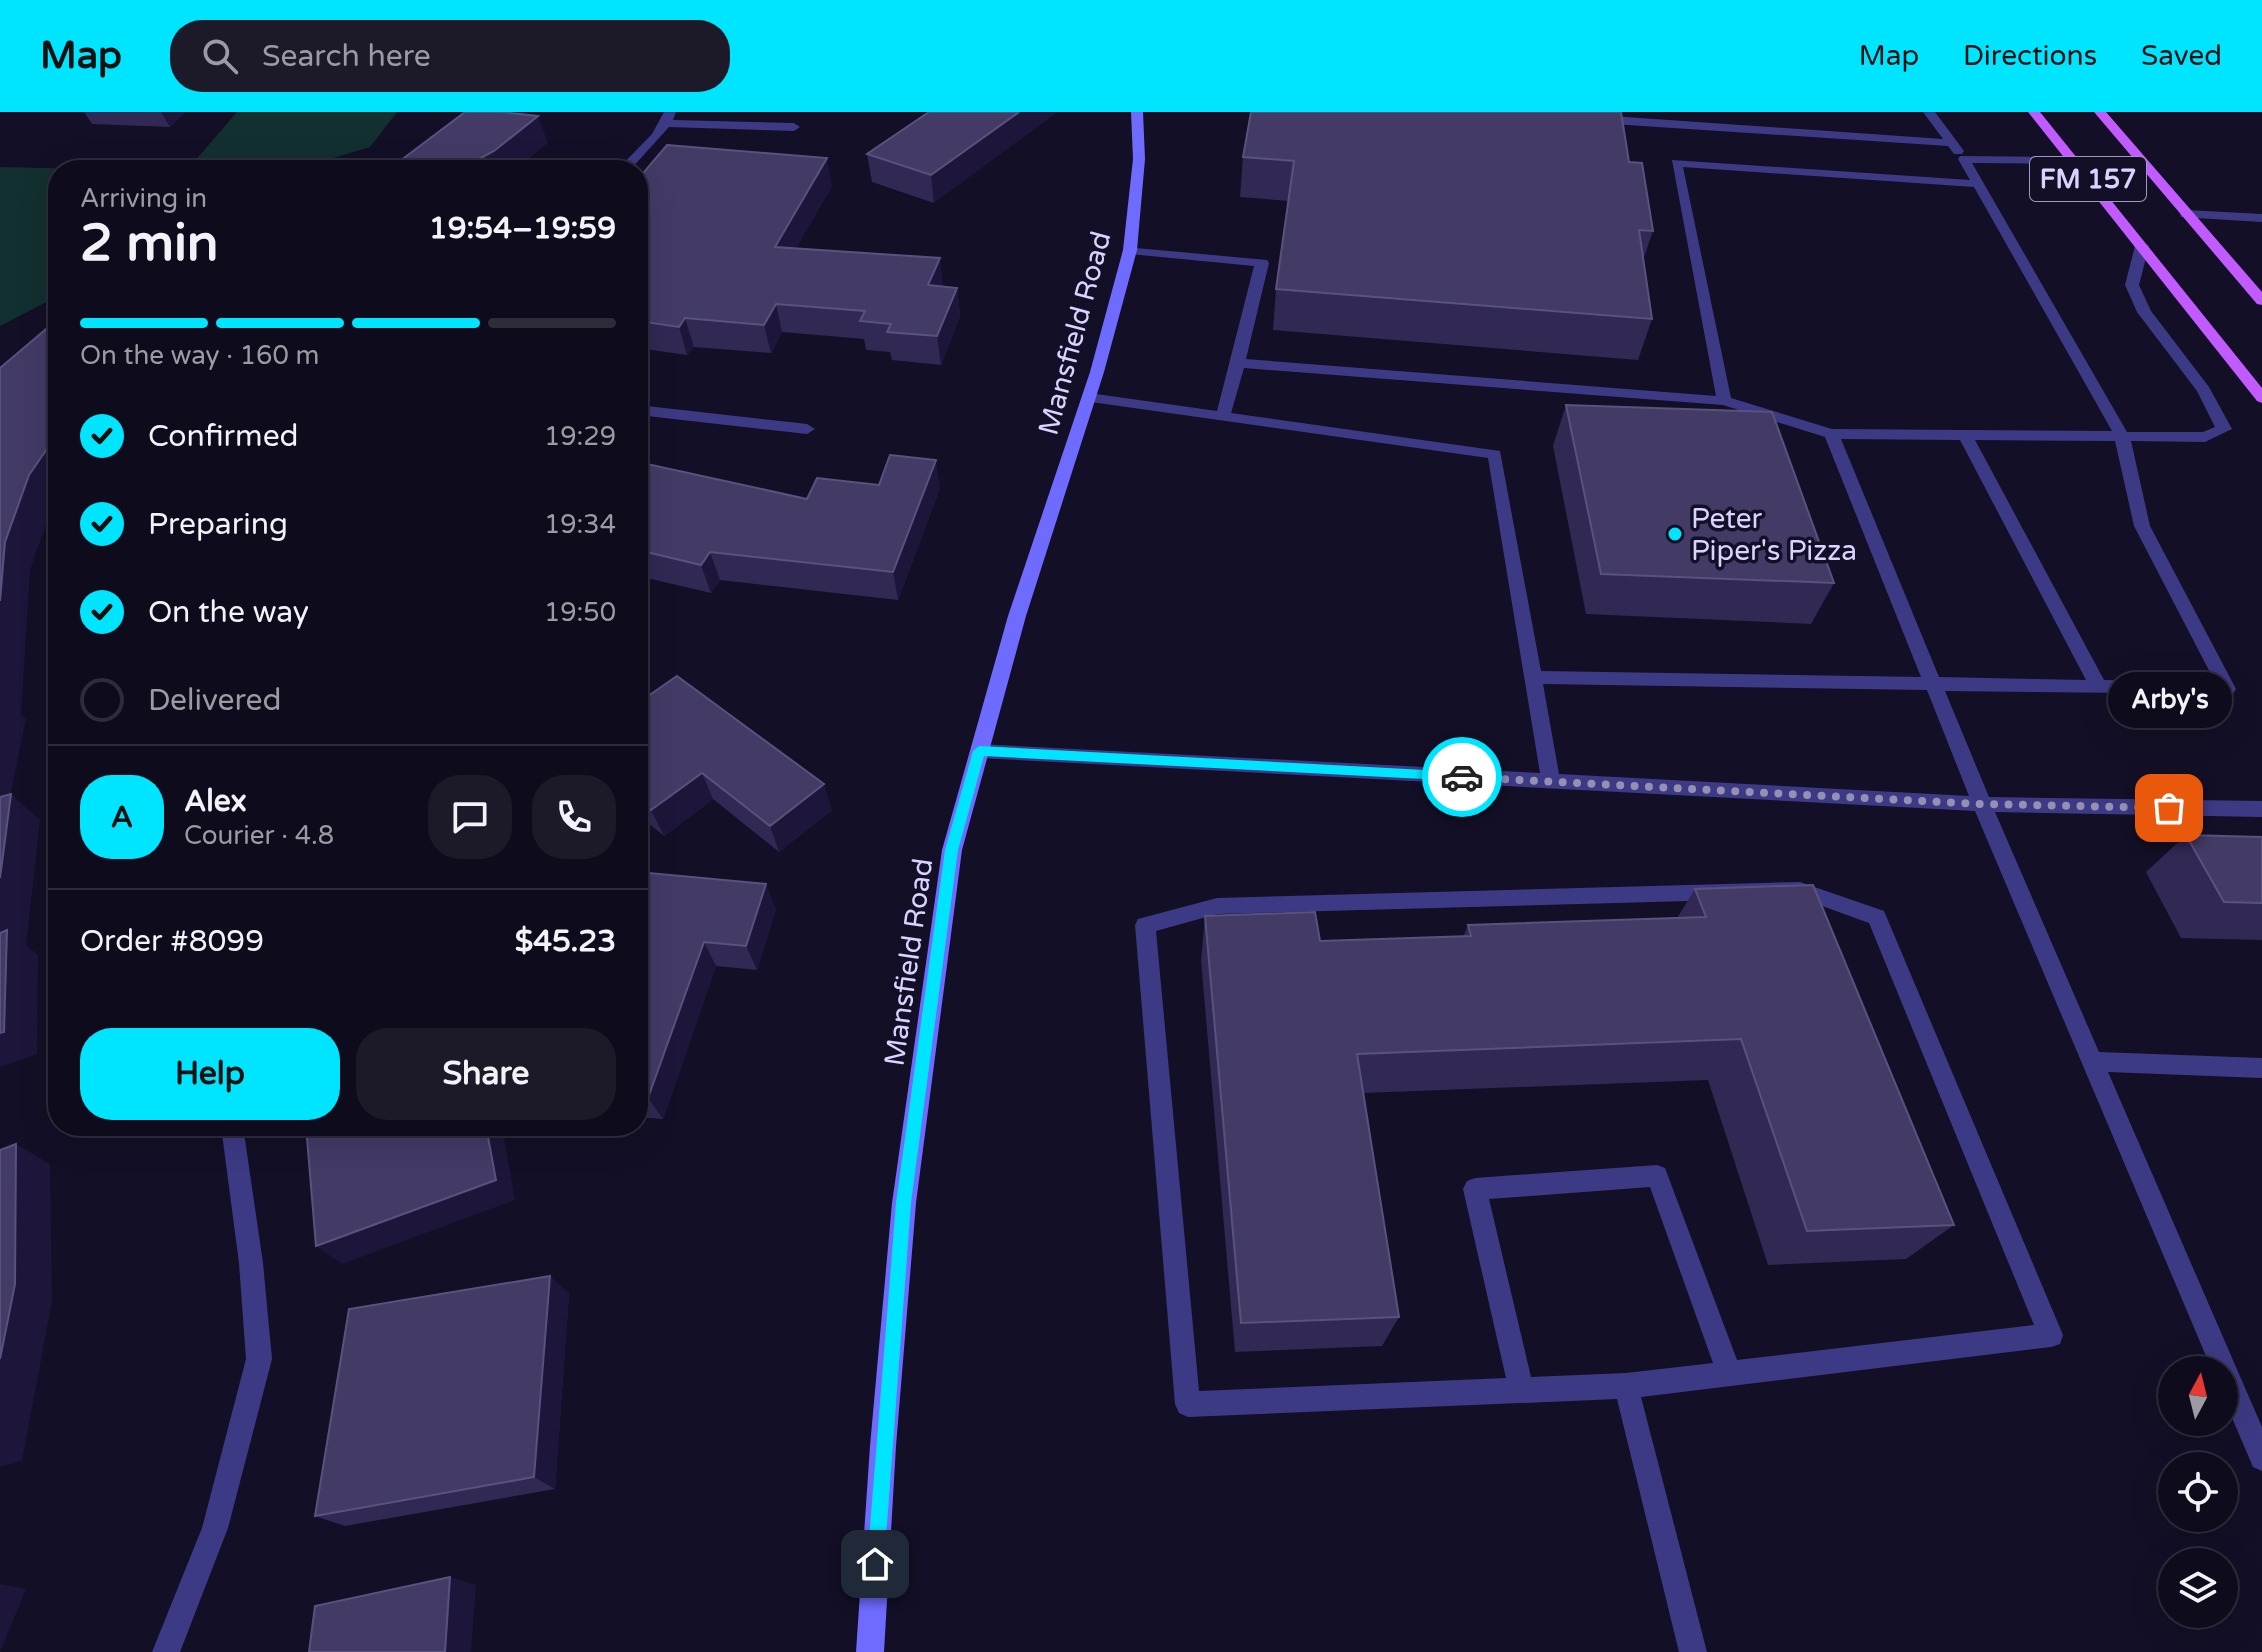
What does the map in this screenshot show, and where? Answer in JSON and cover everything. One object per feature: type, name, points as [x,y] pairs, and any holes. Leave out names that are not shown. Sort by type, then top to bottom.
[{"type":"main road","name":"FM 157","points":[[2034,112],[2262,398]]},
{"type":"main road","name":"FM 157","points":[[2100,112],[2262,301]]},
{"type":"street","name":"Mansfield Road","points":[[870,1652],[904,1203],[952,850],[1017,616],[1089,398],[1130,250],[1139,159],[1137,112]]},
{"type":"street","points":[[1533,677],[2227,689],[2142,526],[2122,436],[1964,159],[1929,112]]},
{"type":"street","points":[[633,160],[668,118],[794,127]]},
{"type":"street","points":[[1585,118],[1953,143]]},
{"type":"street","points":[[1964,159],[2072,160]]},
{"type":"street","points":[[1724,401],[1676,163],[1978,184]]},
{"type":"street","points":[[2186,214],[2262,218]]},
{"type":"street","points":[[1238,363],[1724,401],[1831,434],[2205,437],[2224,429],[2204,390],[2144,312],[2132,285],[2142,246]]},
{"type":"street","points":[[1130,250],[1262,263],[1223,416]]},
{"type":"street","points":[[1089,398],[1495,454],[1551,781]]},
{"type":"street","points":[[648,411],[807,429]]},
{"type":"street","points":[[1831,434],[1982,804],[2262,1458]]},
{"type":"street","points":[[1965,435],[2098,686]]},
{"type":"street","points":[[979,751],[1982,804],[2262,809]]},
{"type":"street","points":[[1800,890],[1877,917],[2051,1335],[1729,1373],[1626,1386],[1188,1404],[1145,925],[1217,906],[1800,890]]},
{"type":"street","points":[[2092,1062],[2262,1068]]},
{"type":"street","points":[[166,1652],[215,1528],[259,1359],[251,1263],[233,1136]]},
{"type":"street","points":[[1521,1389],[1475,1189],[1657,1176],[1729,1373]]},
{"type":"street","points":[[1626,1386],[1693,1652]]},
{"type":"green space","points":[[237,112],[397,112],[370,147],[326,160],[196,160]]},
{"type":"green space","points":[[0,167],[48,168],[48,301],[0,326]]},
{"type":"building","points":[[465,112],[538,116],[494,151],[477,160],[401,160]]},
{"type":"building","points":[[929,112],[1019,112],[931,175],[867,154]]},
{"type":"building","points":[[1251,112],[1621,112],[1629,162],[1642,163],[1653,231],[1639,230],[1652,319],[1276,289],[1294,161],[1243,157]]},
{"type":"building","points":[[667,145],[827,158],[775,247],[940,258],[928,285],[957,288],[937,336],[887,332],[891,324],[860,321],[865,311],[776,304],[764,325],[685,318],[679,327],[648,322],[648,167]]},
{"type":"building","points":[[48,327],[48,447],[29,475],[5,542],[0,601],[0,368]]},
{"type":"building","name":"Peter Piper's Pizza","points":[[1566,405],[1772,412],[1834,583],[1601,574]]},
{"type":"building","points":[[890,455],[936,460],[893,572],[710,552],[701,565],[648,552],[648,464],[807,499],[817,478],[879,485]]},
{"type":"building","points":[[677,676],[824,784],[770,826],[702,773],[651,810],[648,807],[648,696]]},
{"type":"building","points":[[11,794],[0,878],[0,797]]},
{"type":"building","points":[[2186,835],[2262,837],[2262,903],[2224,902]]},
{"type":"building","points":[[648,873],[766,884],[746,946],[704,942],[648,1098]]},
{"type":"building","points":[[1813,885],[1954,1225],[1807,1231],[1741,1039],[1357,1054],[1399,1317],[1241,1323],[1205,916],[1315,912],[1320,941],[1471,936],[1468,925],[1706,917],[1695,889]]},
{"type":"building","points":[[7,930],[4,1032],[0,1033],[0,933]]},
{"type":"building","points":[[307,1136],[488,1136],[496,1180],[316,1246]]},
{"type":"building","points":[[16,1144],[15,1284],[0,1359],[0,1150]]},
{"type":"building","points":[[550,1276],[534,1477],[315,1516],[349,1309]]},
{"type":"building","points":[[450,1577],[445,1652],[309,1652],[315,1606]]},
{"type":"way so far","points":[[1462,777],[1982,804],[2169,808]]},
{"type":"place","name":"Peter Piper's Pizza","points":[[1675,534]]},
{"type":"place","name":"Arby's","points":[[2169,808]]},
{"type":"route","points":[[875,1564],[904,1203],[952,850],[979,751],[1462,777]]}]
